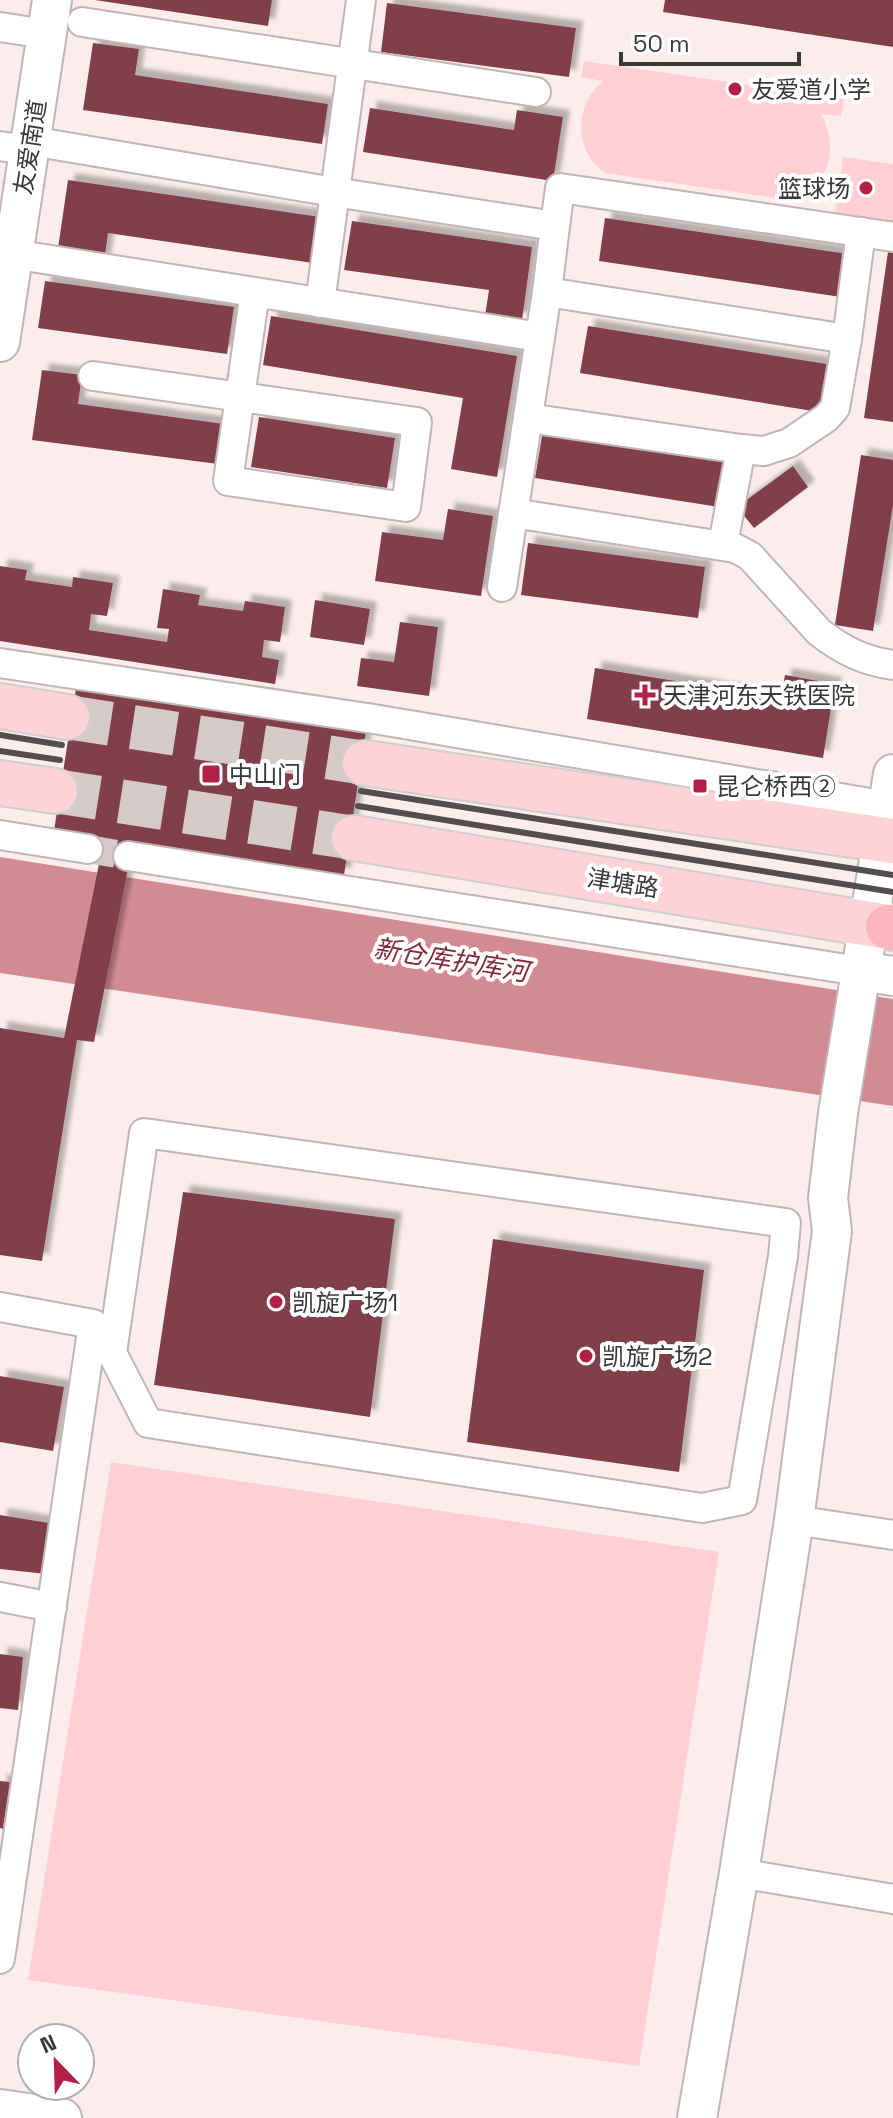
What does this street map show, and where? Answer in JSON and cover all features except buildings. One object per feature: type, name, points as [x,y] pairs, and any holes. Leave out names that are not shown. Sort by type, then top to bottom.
[{"type":"main road","points":[[0,706],[67,717]]},
{"type":"main road","points":[[365,763],[890,814]]},
{"type":"main road","points":[[0,783],[55,791]]},
{"type":"main road","name":"津塘路","points":[[354,838],[885,918]]},
{"type":"street","points":[[320,303],[361,0]]},
{"type":"street","points":[[0,27],[60,18],[536,92]]},
{"type":"street","name":"友爱南道","points":[[0,342],[20,146],[60,18]]},
{"type":"street","points":[[20,146],[555,226]]},
{"type":"street","points":[[502,587],[560,188],[893,237]]},
{"type":"street","points":[[528,418],[741,449],[764,451],[789,443],[826,418],[835,408],[861,232]]},
{"type":"street","points":[[7,253],[540,337]]},
{"type":"street","points":[[93,376],[240,398],[417,422],[406,507],[228,481],[240,398],[255,292]]},
{"type":"street","points":[[547,292],[847,339]]},
{"type":"street","points":[[723,544],[741,449]]},
{"type":"street","points":[[513,513],[723,544],[750,556],[819,632],[832,642],[860,657],[893,665]]},
{"type":"street","points":[[0,663],[390,722],[890,814],[885,918],[848,1114],[828,1198],[832,1231],[794,1520],[697,2118]]},
{"type":"street","points":[[0,835],[88,849]]},
{"type":"street","points":[[128,856],[873,979]]},
{"type":"street","points":[[786,1223],[781,1272],[742,1500],[702,1508],[148,1423],[112,1353],[144,1133],[786,1223],[832,1231]]},
{"type":"street","points":[[0,1307],[93,1324],[52,1607],[5,1892],[0,1959]]},
{"type":"street","points":[[794,1520],[893,1535]]},
{"type":"street","points":[[0,1597],[52,1607]]},
{"type":"street","points":[[739,1873],[893,1899]]},
{"type":"street","points":[[0,2109],[62,2118]]},
{"type":"shaded area","points":[[584,61],[844,99],[841,116],[821,114],[830,142],[826,168],[810,189],[782,199],[605,173],[587,152],[583,140],[582,115],[593,91],[603,81],[581,77]]},
{"type":"shaded area","name":"篮球场","points":[[843,157],[893,164],[893,221],[835,213]]},
{"type":"shaded area","points":[[111,1462],[719,1552],[639,2066],[28,1980]]},
{"type":"water","name":"新仓库护库河","points":[[0,857],[893,999],[893,1106],[0,973]]},
{"type":"tunnel","points":[[67,717],[365,763]]},
{"type":"tunnel","points":[[55,791],[354,838]]},
{"type":"tunnel","points":[[88,849],[128,856]]},
{"type":"railway","points":[[0,735],[62,745]]},
{"type":"railway","points":[[0,751],[60,760]]},
{"type":"railway","points":[[361,791],[893,875]]},
{"type":"railway","points":[[358,806],[893,892]]},
{"type":"place","name":"友爱道小学","points":[[735,89]]},
{"type":"place","name":"篮球场","points":[[866,188]]},
{"type":"place","name":"天津河东天铁医院","points":[[645,695]]},
{"type":"place","name":"中山门","points":[[211,774]]},
{"type":"place","name":"昆仑桥西②","points":[[700,786]]},
{"type":"place","name":"凯旋广场1","points":[[276,1302]]},
{"type":"place","name":"凯旋广场2","points":[[586,1356]]}]
